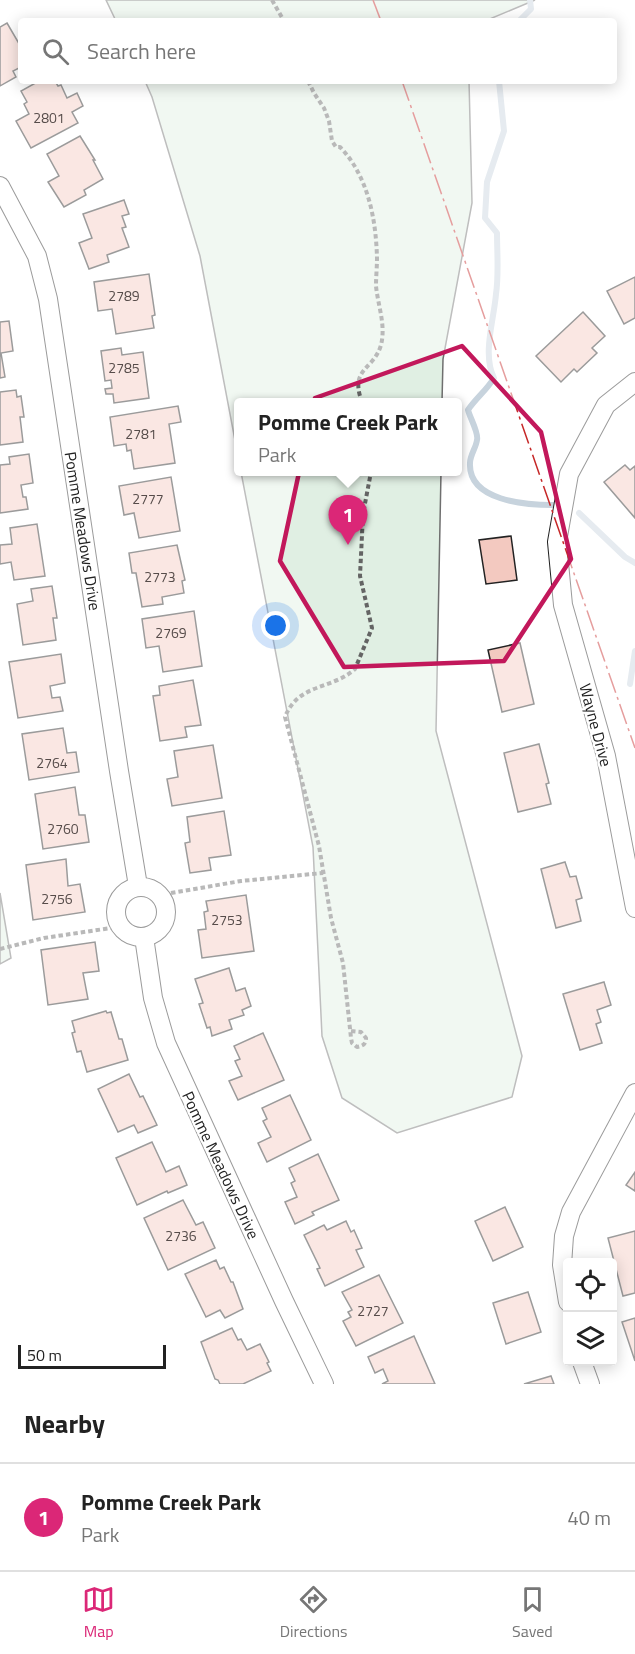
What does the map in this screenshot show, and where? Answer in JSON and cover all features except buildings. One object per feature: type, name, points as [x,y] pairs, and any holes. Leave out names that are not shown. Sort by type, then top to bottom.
[{"type":"street","name":"Pomme Meadows Drive","points":[[0,186],[37,256],[48,299],[138,886]]},
{"type":"street","name":"Wayne Drive","points":[[635,382],[606,405],[568,474],[557,542],[563,604],[606,756],[635,908]]},
{"type":"street","points":[[138,886],[157,891],[164,899],[166,908],[166,918],[161,927],[154,934],[144,937],[134,937],[125,932],[115,915],[116,904],[121,896],[129,889],[138,886]]},
{"type":"street","name":"Pomme Meadows Drive","points":[[144,937],[153,998],[166,1043],[324,1384]]},
{"type":"street","points":[[563,1272],[564,1236],[571,1212],[635,1093]]},
{"type":"street","points":[[583,1366],[590,1384]]},
{"type":"path","points":[[272,0],[282,18]]},
{"type":"path","points":[[310,84],[329,121],[332,141],[336,147],[340,147],[345,152],[362,178],[371,207],[377,257],[376,286],[383,323],[381,345],[363,369],[358,380],[360,398]]},
{"type":"path","points":[[351,1031],[361,1032],[366,1038],[362,1046],[357,1047],[352,1043],[343,963],[331,918],[313,819],[285,717],[292,702],[297,698],[355,669],[372,628],[360,576],[363,514],[370,476]]},
{"type":"path","points":[[171,893],[241,881],[323,873]]},
{"type":"path","points":[[0,949],[52,937],[111,928]]},
{"type":"highlighted area","points":[[462,346],[541,432],[571,559],[504,661],[344,667],[280,561],[315,398]]},
{"type":"green space","points":[[106,0],[535,0],[492,18],[115,18]]},
{"type":"green space","points":[[146,84],[469,84],[472,203],[443,359],[442,398],[234,398],[234,435],[200,256]]},
{"type":"green space","points":[[242,476],[441,476],[436,731],[522,1056],[512,1097],[397,1133],[342,1098],[322,1036],[313,847]]},
{"type":"green space","points":[[0,893],[11,958],[0,964]]},
{"type":"waterway","points":[[522,18],[531,9],[530,0]]},
{"type":"waterway","points":[[499,84],[504,131],[487,182],[485,218],[497,233],[497,286],[489,348],[494,378],[468,410],[477,437],[470,463],[472,476],[478,486],[488,493],[514,502],[553,505]]},
{"type":"waterway","points":[[579,513],[625,557],[635,563]]},
{"type":"waterway","points":[[630,684],[635,651]]},
{"type":"power","points":[[373,0],[380,18]]},
{"type":"power","points":[[403,84],[635,748]]},
{"type":"place","name":"Pomme Creek Park","points":[[348,545]]}]
